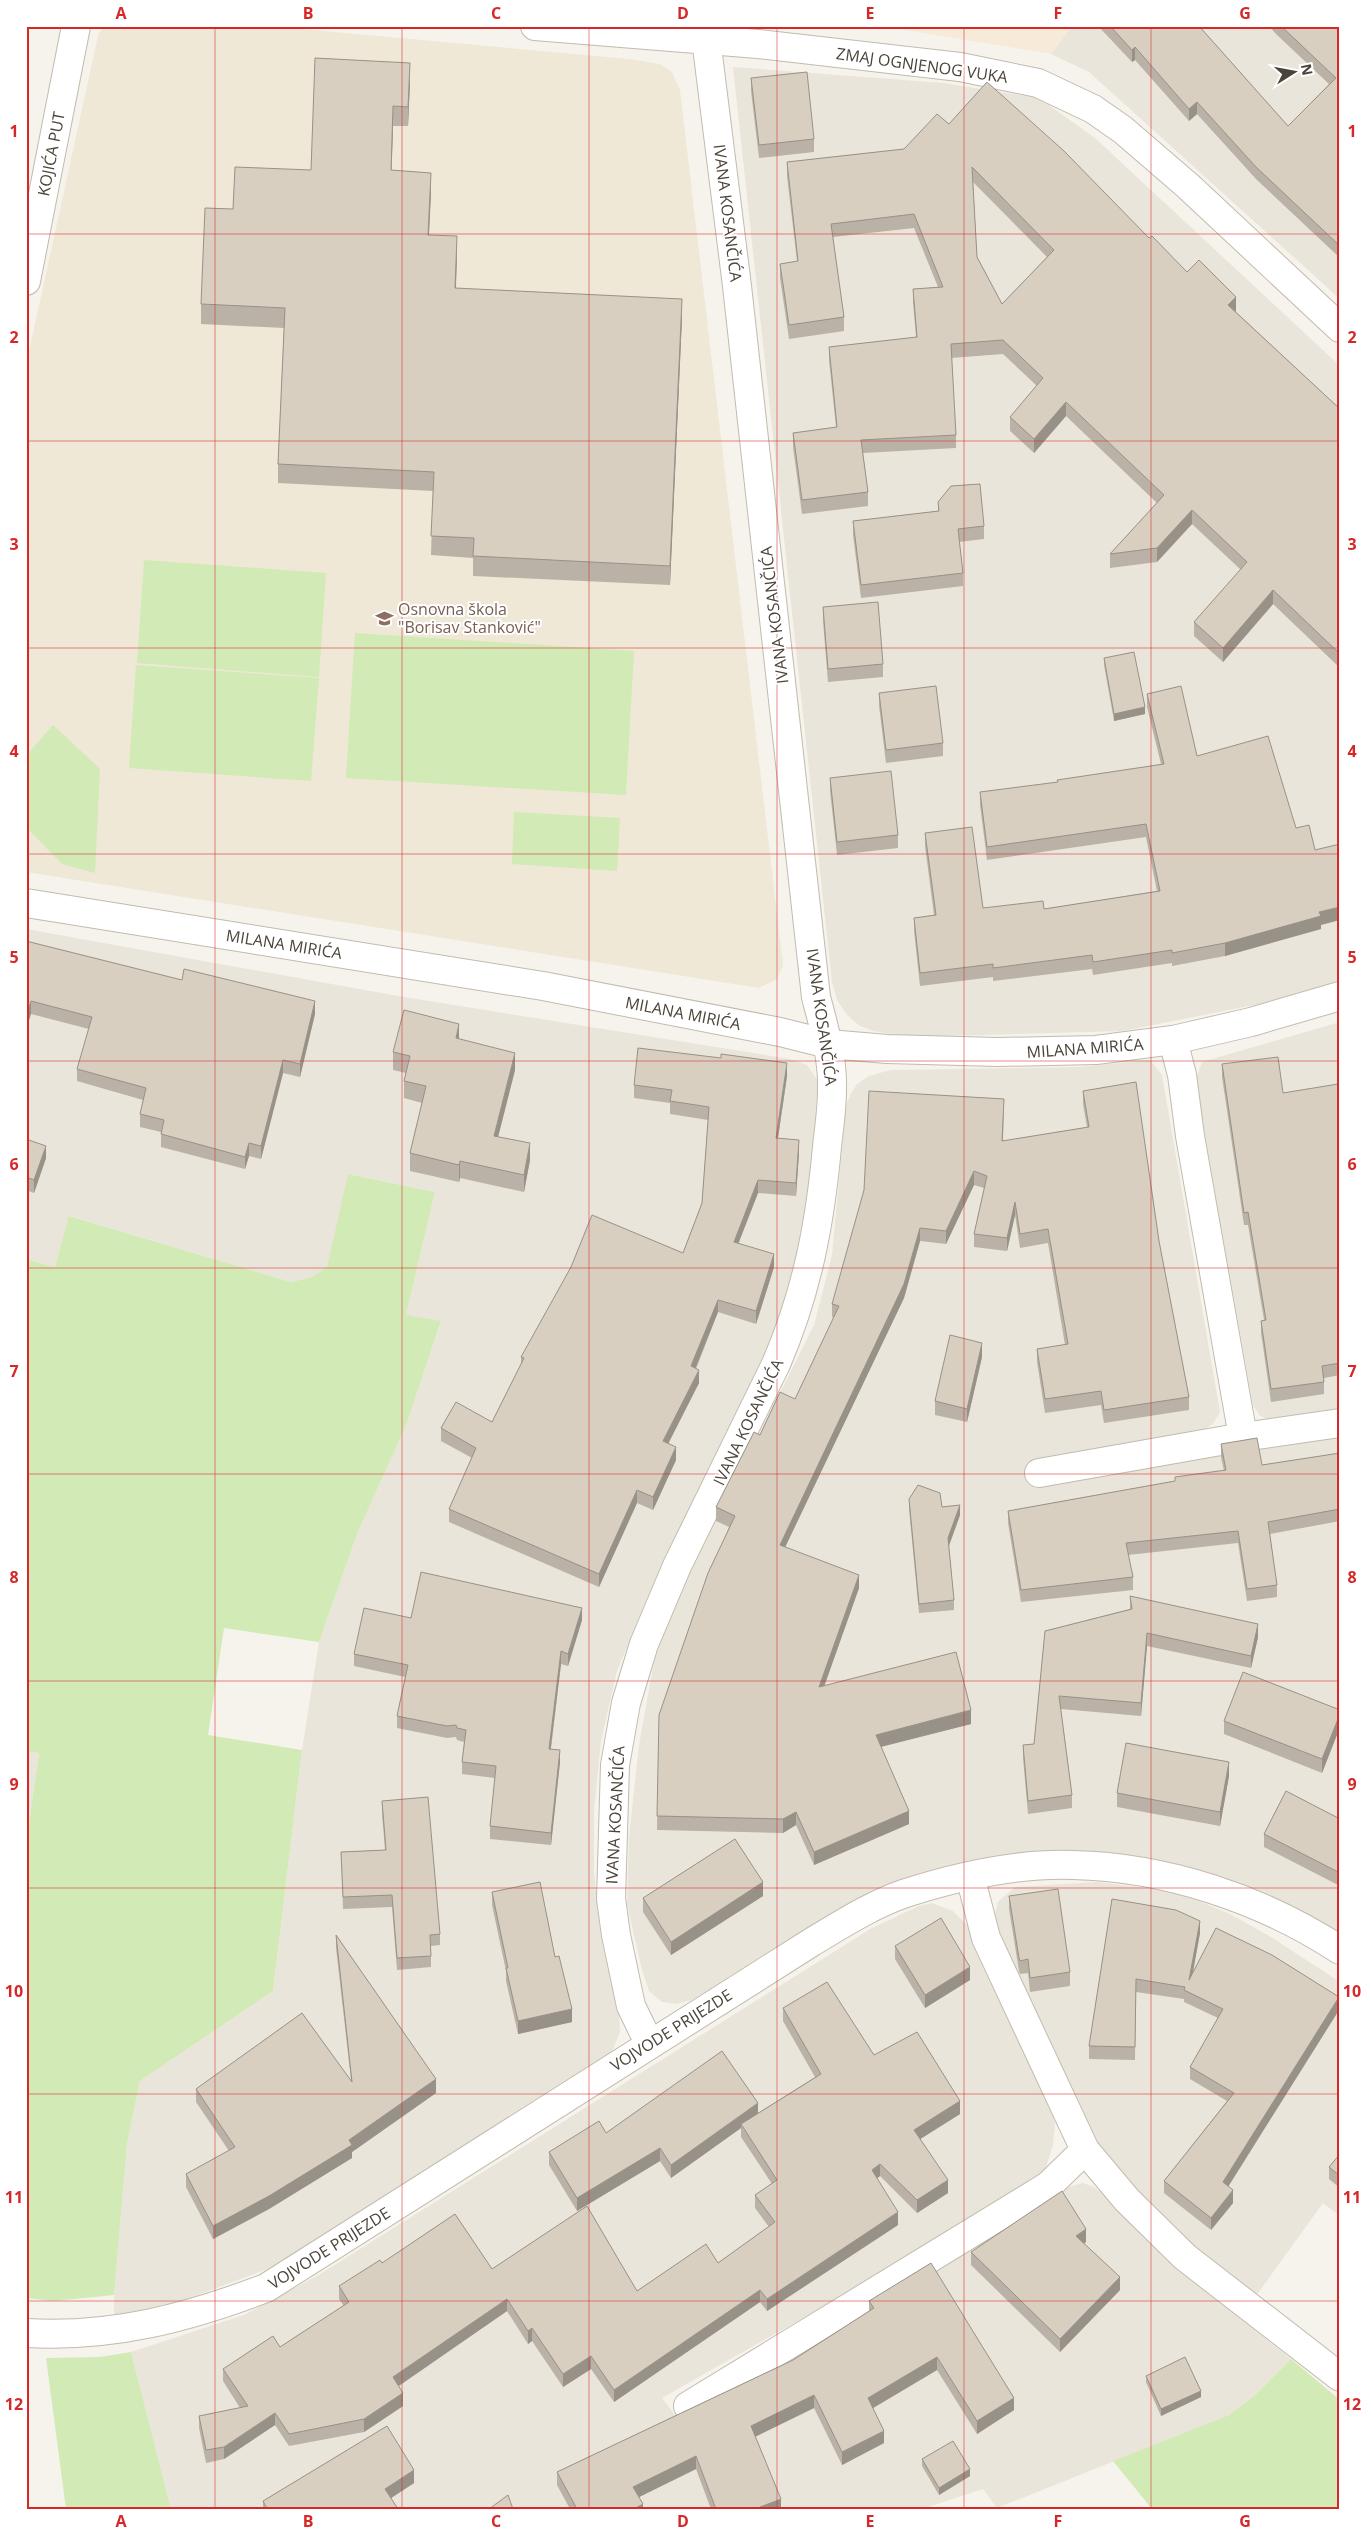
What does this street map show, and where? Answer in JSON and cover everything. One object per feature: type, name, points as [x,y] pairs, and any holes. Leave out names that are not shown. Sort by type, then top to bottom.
[{"type":"street","name":"KOJIĆA PUT","points":[[26,281],[76,26]]},
{"type":"street","name":"ZMAJ OGNJENOG VUKA","points":[[535,26],[706,39],[960,67],[1038,84],[1093,108],[1123,130],[1188,186],[1340,328]]},
{"type":"street","name":"IVANA KOSANČIĆA","points":[[649,2043],[631,2006],[611,1899],[615,1764],[626,1703],[644,1644],[677,1566],[791,1330],[806,1281],[816,1237],[824,1184],[832,1090],[828,1044],[816,996],[736,276],[706,39]]},
{"type":"street","name":"MILANA MIRIĆA","points":[[26,903],[543,986],[780,1032],[828,1044],[887,1050],[998,1052],[1096,1050],[1173,1040],[1251,1022],[1340,996]]},
{"type":"street","points":[[1173,1040],[1182,1075],[1190,1136],[1244,1437]]},
{"type":"street","points":[[1039,1473],[1244,1437],[1340,1423]]},
{"type":"street","name":"VOJVODE PRIJEZDE","points":[[26,2333],[67,2335],[130,2328],[189,2314],[266,2288],[649,2043],[860,1914],[904,1894],[970,1876],[1032,1867],[1072,1865],[1111,1867],[1197,1884],[1242,1900],[1315,1934],[1340,1950]]},
{"type":"street","points":[[970,1876],[986,1938],[1085,2150],[1133,2206],[1185,2257],[1340,2377]]},
{"type":"street","points":[[688,2406],[1048,2186],[1085,2150]]},
{"type":"shaded area","name":"Osnovna škola \"Borisav Stanković\"","points":[[103,26],[269,26],[629,59],[660,64],[672,72],[680,90],[783,965],[777,979],[759,988],[26,872],[26,365],[98,36]]},
{"type":"shaded area","points":[[881,26],[1072,26],[1051,54]]},
{"type":"shaded area","points":[[1072,26],[1340,26],[1340,299],[1089,72],[1051,54]]},
{"type":"shaded area","points":[[733,67],[943,83],[1039,98],[1095,138],[1340,366],[1340,981],[1269,1002],[1123,1031],[906,1037],[874,1031],[860,1026],[847,1015],[837,1000],[832,982]]},
{"type":"shaded area","points":[[26,929],[404,997],[790,1059],[807,1065],[818,1081],[811,1181],[797,1262],[771,1349],[647,1598],[617,1671],[601,1741],[594,1811],[594,1872],[600,1930],[619,2011],[620,2032],[612,2052],[602,2064],[270,2268],[187,2299],[114,2317],[114,2295],[127,2144],[140,2081],[273,1991],[302,1750],[319,1642],[357,1534],[407,1423],[441,1322],[406,1315],[435,1192],[349,1174],[327,1268],[312,1277],[291,1282],[70,1216],[55,1267],[26,1259]]},
{"type":"shaded area","points":[[1340,1022],[1340,1412],[1274,1422],[1260,1416],[1253,1405],[1195,1081],[1202,1062]]},
{"type":"shaded area","points":[[1150,1060],[1162,1075],[1220,1412],[1213,1424],[1203,1430],[1029,1463],[1035,1485],[1340,1437],[1340,1938],[1324,1927],[1248,1887],[1159,1863],[1088,1854],[829,1917],[692,2000],[676,2004],[662,2002],[649,1991],[642,1970],[627,1904],[629,1837],[639,1745],[653,1667],[680,1578],[775,1403],[814,1325],[832,1255],[846,1105],[852,1092],[857,1084],[869,1076],[890,1070],[1079,1067]]},
{"type":"shaded area","points":[[26,1751],[39,1753],[26,1845]]},
{"type":"shaded area","points":[[1097,1882],[1177,1892],[1230,1914],[1271,1937],[1340,1982],[1340,2216],[1323,2203],[1253,2300],[1179,2242],[1098,2147],[1068,2090],[998,1930],[995,1914],[998,1902],[1015,1887]]},
{"type":"shaded area","points":[[932,1903],[953,1911],[968,1926],[1049,2097],[1055,2124],[1053,2145],[1045,2170],[1026,2191],[662,2398],[681,2423],[1062,2189],[1083,2183],[1096,2188],[1175,2266],[1291,2359],[1255,2395],[1229,2415],[997,2508],[983,2489],[922,2509],[171,2509],[131,2352],[244,2315],[317,2276],[872,1928],[919,1906]]},
{"type":"green space","points":[[144,560],[326,573],[319,677],[137,663]]},
{"type":"green space","points":[[355,633],[634,651],[626,795],[346,778]]},
{"type":"green space","points":[[136,665],[319,678],[311,781],[129,768]]},
{"type":"green space","points":[[53,725],[100,769],[95,873],[62,864],[26,827],[26,756]]},
{"type":"green space","points":[[514,812],[620,818],[617,871],[512,864]]},
{"type":"green space","points":[[348,1174],[435,1192],[406,1315],[441,1321],[407,1423],[357,1534],[319,1642],[224,1628],[208,1735],[302,1750],[273,1991],[140,2081],[127,2144],[114,2295],[54,2301],[26,2298],[26,1845],[39,1753],[26,1751],[26,1259],[55,1267],[69,1216],[291,1282],[312,1277],[327,1267]]},
{"type":"green space","points":[[131,2352],[171,2509],[66,2509],[46,2358],[100,2357]]},
{"type":"green space","points":[[1291,2359],[1340,2400],[1340,2509],[1152,2509],[1113,2461],[1229,2415],[1255,2395]]},
{"type":"building","points":[[1110,26],[1199,26],[1288,126],[1336,78],[1281,26],[1340,26],[1340,246],[1256,167],[1197,102],[1189,109],[1135,47],[1132,50]]},
{"type":"building","points":[[315,58],[410,63],[408,107],[393,106],[391,170],[431,173],[428,235],[457,236],[455,288],[682,299],[670,566],[473,556],[474,538],[431,536],[434,472],[278,464],[285,308],[201,304],[205,208],[233,209],[235,167],[311,170]]},
{"type":"building","points":[[807,72],[814,139],[759,145],[751,78]]},
{"type":"building","points":[[987,82],[1064,151],[1149,238],[1152,236],[1187,272],[1199,260],[1236,297],[1228,305],[1340,409],[1340,654],[1273,590],[1223,648],[1194,622],[1247,562],[1192,510],[1157,548],[1110,554],[1164,495],[1066,402],[1034,439],[1010,417],[1043,378],[1003,340],[951,344],[956,435],[861,440],[868,492],[802,500],[793,433],[837,427],[829,347],[917,337],[913,289],[943,287],[914,214],[831,224],[844,317],[789,325],[780,264],[798,261],[787,162],[904,149],[937,114],[949,124]],"holes":[[[972,167],[1054,250],[1002,304],[977,257]]]},
{"type":"building","points":[[980,484],[984,526],[958,529],[963,573],[861,585],[853,521],[939,511],[938,502],[951,486]]},
{"type":"building","points":[[878,602],[883,664],[828,669],[823,607]]},
{"type":"building","points":[[1134,652],[1145,707],[1114,714],[1104,658]]},
{"type":"building","points":[[936,686],[943,743],[886,750],[879,693]]},
{"type":"building","points":[[1181,686],[1197,756],[1268,736],[1296,828],[1309,825],[1315,850],[1340,844],[1340,907],[1319,912],[1321,916],[1225,943],[1172,953],[1172,950],[1093,962],[1092,955],[993,968],[993,964],[920,973],[914,918],[936,915],[925,833],[972,827],[983,908],[1043,901],[1044,909],[1160,891],[1146,824],[987,847],[980,792],[1058,782],[1057,780],[1164,764],[1147,694]]},
{"type":"building","points":[[891,771],[898,835],[837,842],[830,778]]},
{"type":"building","points":[[26,941],[182,980],[184,969],[315,1001],[300,1064],[283,1060],[261,1146],[249,1143],[245,1157],[161,1134],[164,1120],[140,1114],[146,1088],[77,1069],[92,1017],[31,1001],[26,1017]]},
{"type":"building","points":[[404,1010],[459,1024],[456,1038],[515,1053],[494,1136],[530,1143],[524,1175],[460,1161],[459,1165],[410,1153],[426,1086],[404,1081],[410,1056],[393,1052]]},
{"type":"building","points":[[638,1048],[721,1058],[721,1054],[787,1063],[776,1138],[799,1140],[796,1183],[758,1180],[734,1242],[774,1254],[756,1311],[718,1300],[691,1366],[699,1370],[663,1441],[676,1447],[653,1497],[637,1490],[599,1574],[449,1509],[476,1448],[441,1428],[456,1402],[492,1422],[524,1358],[521,1357],[571,1267],[592,1215],[683,1253],[702,1203],[709,1107],[670,1101],[672,1090],[634,1085]]},
{"type":"building","points":[[1278,1057],[1283,1093],[1338,1084],[1340,1094],[1340,1363],[1322,1366],[1324,1382],[1271,1389],[1261,1321],[1266,1320],[1248,1212],[1244,1213],[1222,1064]]},
{"type":"building","points":[[1136,1082],[1159,1241],[1189,1397],[1104,1410],[1101,1391],[1045,1399],[1037,1349],[1068,1344],[1048,1229],[1020,1234],[1015,1202],[1007,1238],[974,1234],[987,1176],[974,1171],[946,1231],[920,1228],[904,1284],[780,1545],[859,1575],[819,1687],[956,1652],[971,1710],[876,1735],[909,1811],[814,1852],[796,1812],[783,1819],[657,1816],[659,1715],[708,1573],[735,1516],[716,1507],[754,1432],[760,1435],[780,1392],[795,1399],[839,1306],[832,1304],[864,1190],[869,1091],[1004,1099],[1002,1141],[1089,1127],[1083,1091]]},
{"type":"building","points":[[26,1139],[46,1146],[34,1180],[26,1177]]},
{"type":"building","points":[[950,1335],[982,1343],[967,1409],[935,1401]]},
{"type":"building","points":[[1257,1438],[1262,1465],[1340,1453],[1340,1509],[1268,1522],[1277,1585],[1247,1589],[1238,1531],[1126,1543],[1133,1577],[1021,1590],[1008,1511],[1175,1481],[1175,1477],[1226,1470],[1221,1444]]},
{"type":"building","points":[[918,1485],[940,1493],[942,1507],[960,1505],[948,1538],[954,1600],[919,1604],[909,1499]]},
{"type":"building","points":[[421,1572],[582,1608],[568,1654],[561,1651],[549,1749],[560,1750],[551,1833],[490,1826],[496,1766],[462,1762],[466,1730],[457,1728],[456,1725],[447,1726],[397,1716],[408,1665],[354,1654],[364,1608],[411,1618]]},
{"type":"building","points":[[1130,1596],[1258,1624],[1251,1656],[1147,1633],[1141,1703],[1059,1696],[1072,1795],[1028,1801],[1023,1745],[1034,1744],[1045,1631],[1132,1609]]},
{"type":"building","points":[[1243,1672],[1340,1710],[1322,1759],[1224,1721]]},
{"type":"building","points":[[1126,1743],[1229,1762],[1220,1812],[1117,1793]]},
{"type":"building","points":[[1286,1791],[1340,1819],[1340,1873],[1264,1834]]},
{"type":"building","points":[[428,1797],[440,1934],[430,1935],[431,1956],[397,1958],[392,1895],[343,1897],[341,1852],[386,1850],[382,1801]]},
{"type":"building","points":[[735,1839],[763,1882],[671,1942],[643,1898]]},
{"type":"building","points":[[540,1882],[555,1957],[559,1956],[572,2009],[518,2021],[492,1892]]},
{"type":"building","points":[[1058,1889],[1070,1972],[1030,1978],[1028,1959],[1020,1961],[1019,1958],[1009,1896]]},
{"type":"building","points":[[1112,1899],[1176,1910],[1200,1921],[1189,1980],[1216,1928],[1272,1955],[1339,1997],[1223,2182],[1233,2190],[1211,2218],[1164,2181],[1234,2093],[1190,2067],[1223,2009],[1184,1990],[1185,1987],[1136,1979],[1135,2047],[1089,2046]]},
{"type":"building","points":[[941,1918],[970,1967],[925,1995],[895,1946]]},
{"type":"building","points":[[336,1935],[436,2079],[349,2140],[352,2145],[269,2196],[213,2226],[186,2174],[235,2147],[196,2089],[302,2013],[352,2082]]},
{"type":"building","points":[[827,1982],[874,2055],[917,2032],[960,2101],[914,2130],[948,2180],[917,2200],[880,2164],[872,2170],[898,2212],[767,2299],[760,2290],[614,2390],[591,2356],[563,2374],[532,2328],[528,2331],[507,2299],[393,2377],[403,2393],[364,2419],[289,2434],[275,2413],[224,2447],[206,2450],[199,2416],[248,2406],[223,2369],[273,2336],[280,2347],[349,2302],[339,2286],[380,2260],[382,2263],[455,2214],[492,2269],[587,2206],[637,2291],[706,2244],[718,2263],[775,2222],[755,2195],[777,2180],[741,2124],[821,2074],[783,2008]]},
{"type":"building","points":[[722,2051],[758,2103],[671,2165],[660,2148],[577,2198],[549,2152],[599,2121],[606,2133]]},
{"type":"building","points":[[1340,2154],[1340,2176],[1329,2167]]},
{"type":"building","points":[[1062,2191],[1086,2229],[1076,2236],[1120,2277],[1060,2339],[971,2252]]},
{"type":"building","points":[[931,2263],[1014,2398],[977,2421],[937,2357],[868,2398],[884,2431],[842,2452],[814,2395],[751,2426],[781,2499],[755,2509],[716,2509],[696,2456],[633,2487],[643,2504],[634,2509],[577,2509],[557,2472],[793,2360],[874,2308],[869,2301]]},
{"type":"building","points":[[1185,2357],[1201,2391],[1161,2409],[1146,2376]]},
{"type":"building","points":[[387,2426],[414,2470],[385,2489],[398,2509],[267,2509],[263,2501]]},
{"type":"building","points":[[953,2441],[970,2469],[939,2488],[922,2459]]},
{"type":"building","points":[[508,2495],[513,2509],[489,2509]]},
{"type":"place","name":"Osnovna škola \"Borisav Stanković\"","points":[[384,618]]}]
